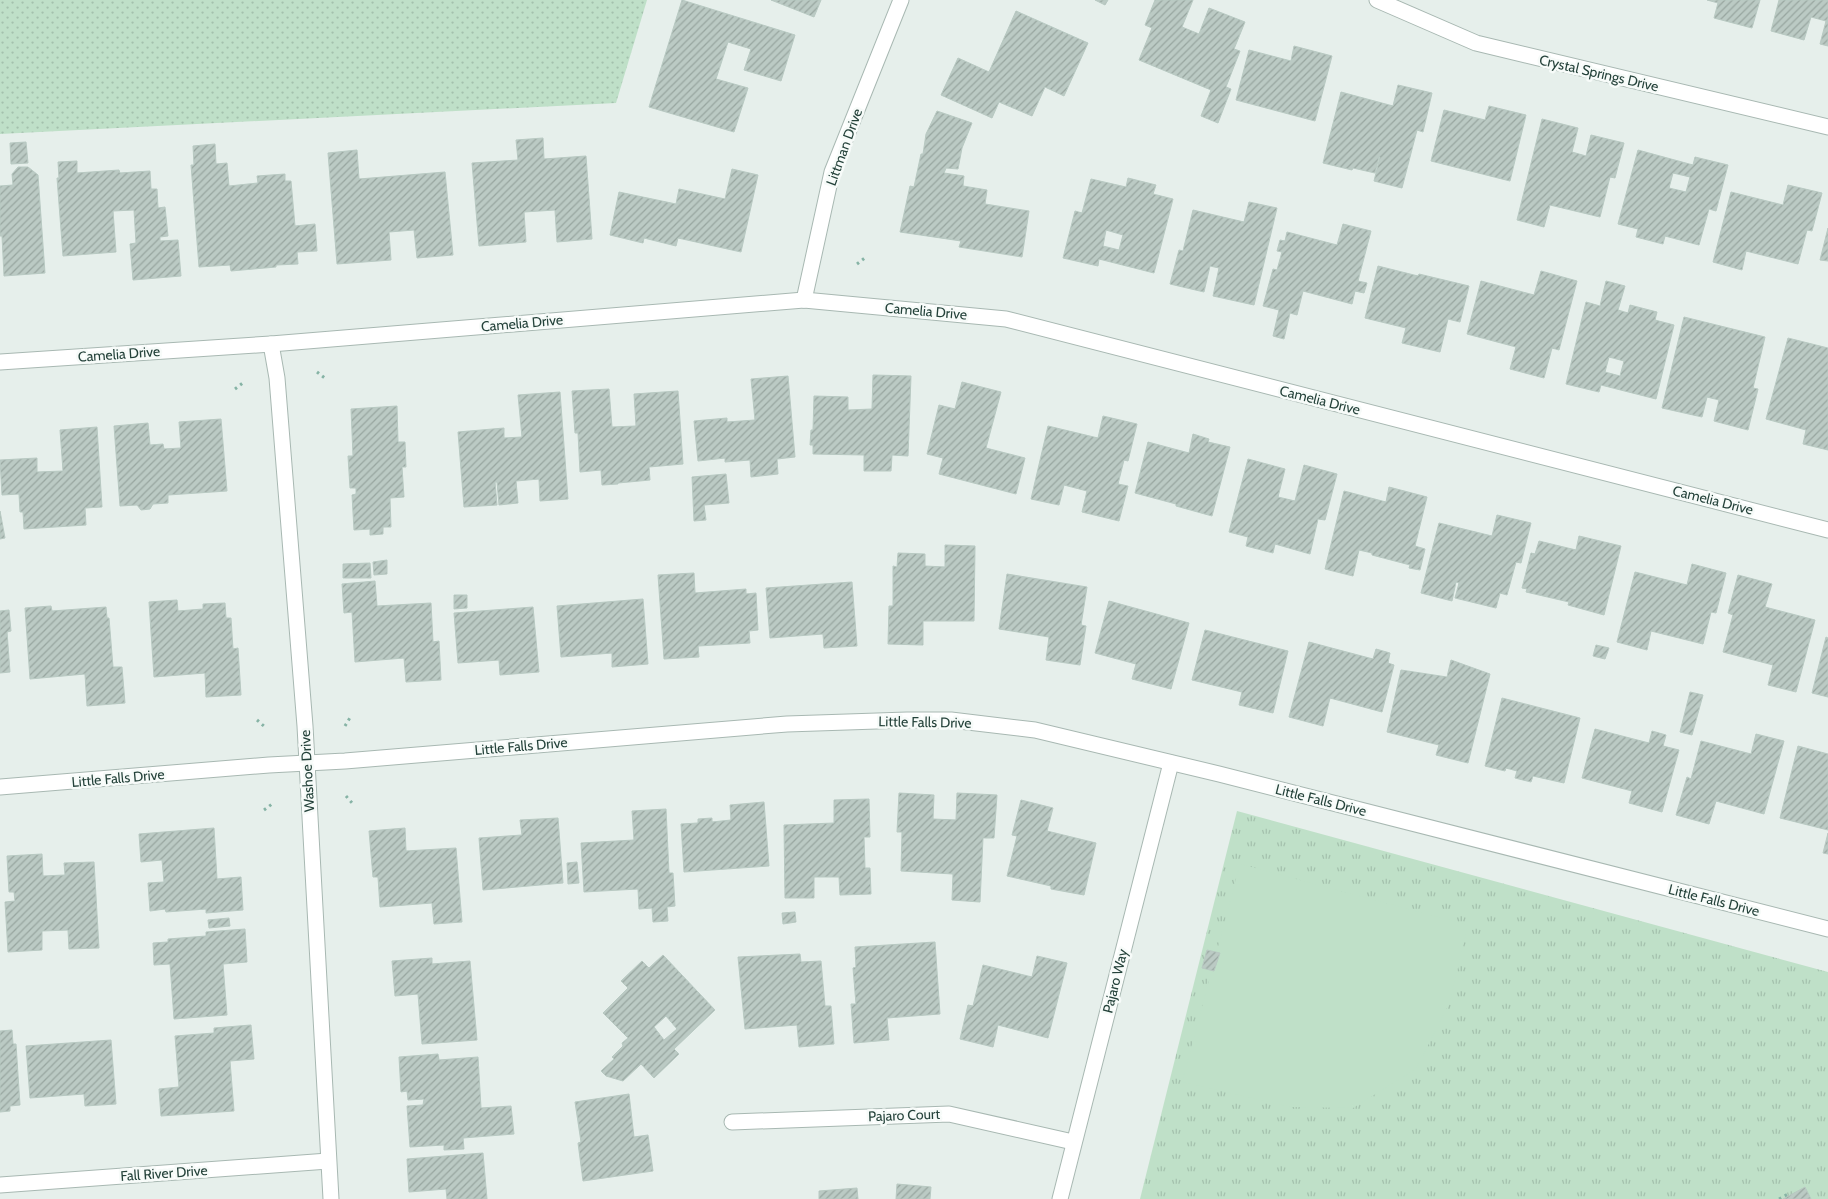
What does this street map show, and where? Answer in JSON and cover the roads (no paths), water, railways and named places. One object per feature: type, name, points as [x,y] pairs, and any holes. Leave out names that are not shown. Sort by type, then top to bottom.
[{"type":"street","name":"Littman Drive","points":[[804,300],[832,172],[901,0]]},
{"type":"street","name":"Crystal Springs Drive","points":[[1377,0],[1476,43],[1828,127]]},
{"type":"street","name":"Camelia Drive","points":[[0,362],[271,344],[804,300],[1006,319],[1828,530]]},
{"type":"street","name":"Washoe Drive","points":[[271,344],[278,388],[307,763],[331,1199]]},
{"type":"street","name":"Little Falls Drive","points":[[0,787],[787,724],[960,721],[1035,730],[1218,774],[1828,929]]},
{"type":"street","name":"Pajaro Way","points":[[1060,1199],[1170,763]]},
{"type":"street","name":"Pajaro Court","points":[[732,1122],[949,1114],[1073,1142]]},
{"type":"street","name":"Fall River Drive","points":[[0,1184],[328,1161]]}]
